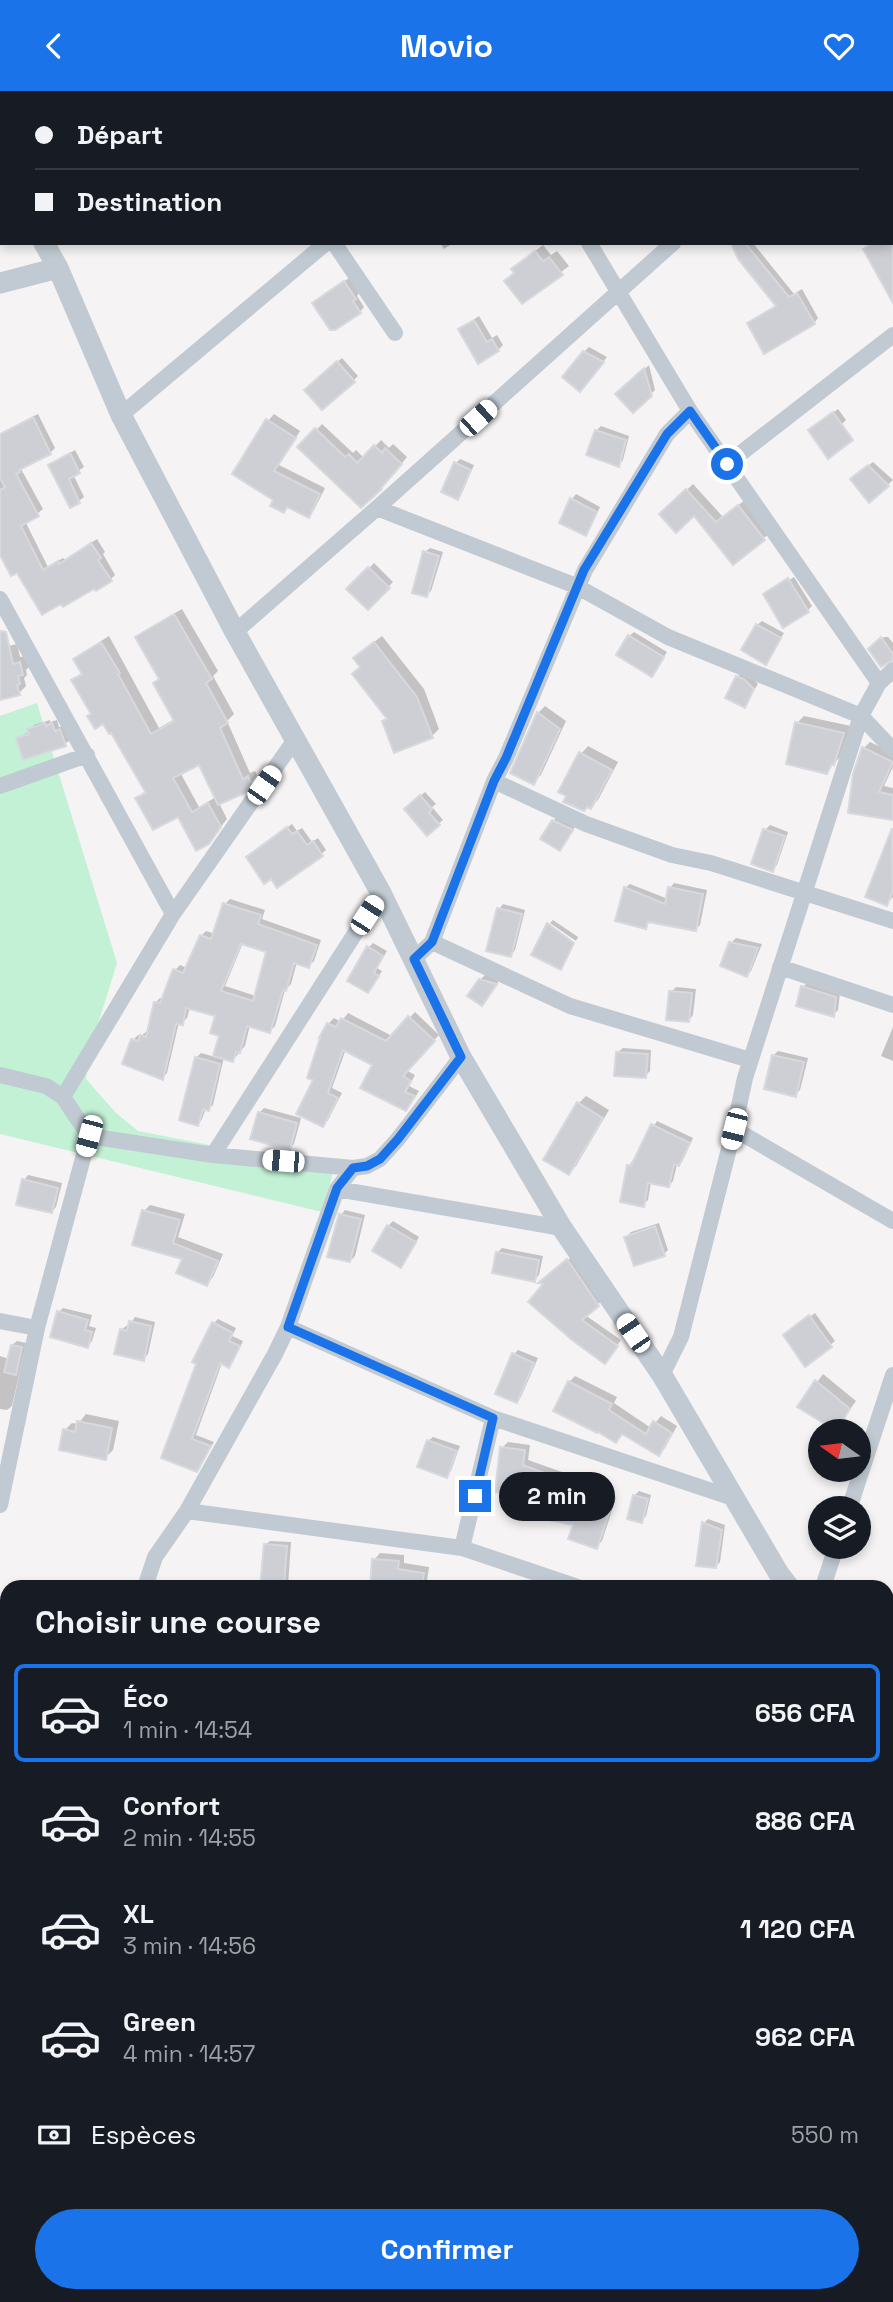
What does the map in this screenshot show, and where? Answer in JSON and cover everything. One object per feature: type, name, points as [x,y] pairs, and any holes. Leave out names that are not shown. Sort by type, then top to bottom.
[{"type":"street","points":[[45,245],[58,268],[121,415],[234,632],[381,893],[461,1057],[562,1228],[662,1375],[784,1580]]},
{"type":"street","points":[[121,415],[324,245]]},
{"type":"street","points":[[335,245],[395,334]]},
{"type":"street","points":[[590,245],[690,411],[879,683]]},
{"type":"street","points":[[234,632],[671,245]]},
{"type":"street","points":[[0,283],[58,268]]},
{"type":"street","points":[[727,464],[893,335]]},
{"type":"street","points":[[414,959],[432,942],[494,781],[584,570],[667,434],[690,411]]},
{"type":"street","points":[[377,508],[578,586],[668,637],[861,716],[893,750]]},
{"type":"street","points":[[0,599],[6,618],[87,755],[173,914]]},
{"type":"street","points":[[662,1375],[681,1337],[750,1060],[861,716],[879,683],[893,670]]},
{"type":"street","points":[[63,1097],[173,914],[294,741]]},
{"type":"street","points":[[0,786],[87,755]]},
{"type":"street","points":[[494,781],[586,824],[672,855],[711,863],[893,921]]},
{"type":"street","points":[[213,1155],[381,893]]},
{"type":"street","points":[[432,942],[570,1006],[750,1060]]},
{"type":"street","points":[[779,967],[893,1005]]},
{"type":"street","points":[[0,1076],[46,1086],[63,1097],[89,1136],[213,1155],[353,1168],[367,1166],[380,1159],[461,1057]]},
{"type":"street","points":[[734,1129],[893,1221]]},
{"type":"street","points":[[0,1505],[37,1328],[89,1136]]},
{"type":"street","points":[[147,1580],[155,1557],[187,1511],[288,1327],[337,1188],[353,1168]]},
{"type":"street","points":[[337,1188],[562,1228]]},
{"type":"street","points":[[0,1321],[37,1328]]},
{"type":"street","points":[[288,1327],[493,1418],[736,1499]]},
{"type":"street","points":[[853,1496],[893,1378]]},
{"type":"street","points":[[462,1548],[493,1418]]},
{"type":"street","points":[[187,1511],[462,1548],[557,1580]]},
{"type":"street","points":[[825,1580],[832,1559]]},
{"type":"green space","points":[[37,703],[117,963],[89,1053],[86,1079],[116,1113],[138,1131],[334,1169],[322,1212],[0,1134],[0,716]]},
{"type":"building","points":[[732,245],[747,245],[789,297],[797,293],[815,324],[764,354],[747,323],[776,306],[738,259]]},
{"type":"building","points":[[870,245],[893,245],[893,303],[863,249]]},
{"type":"building","points":[[535,251],[543,261],[549,257],[563,275],[522,304],[504,281],[514,273],[511,269]]},
{"type":"building","points":[[344,281],[356,299],[353,301],[361,313],[335,330],[330,330],[312,303]]},
{"type":"building","points":[[474,320],[487,342],[492,339],[499,351],[478,364],[458,329]]},
{"type":"building","points":[[583,351],[604,362],[580,392],[562,377]]},
{"type":"building","points":[[337,361],[355,382],[322,410],[304,390]]},
{"type":"building","points":[[644,368],[652,396],[633,413],[615,394]]},
{"type":"building","points":[[833,412],[853,440],[828,459],[808,430]]},
{"type":"building","points":[[33,417],[51,454],[16,474],[39,516],[21,526],[43,570],[58,561],[59,564],[91,543],[112,581],[42,615],[17,573],[11,576],[0,555],[0,490],[5,487],[0,478],[0,434]]},
{"type":"building","points":[[266,419],[296,438],[274,471],[320,494],[309,518],[287,507],[284,513],[270,506],[273,500],[232,474]]},
{"type":"building","points":[[315,428],[345,457],[349,454],[357,463],[374,445],[382,453],[385,448],[402,464],[382,489],[361,508],[297,447]]},
{"type":"building","points":[[595,430],[626,440],[619,467],[586,455]]},
{"type":"building","points":[[70,453],[80,473],[69,479],[80,503],[70,508],[48,465]]},
{"type":"building","points":[[454,462],[471,470],[458,500],[441,492]]},
{"type":"building","points":[[868,465],[889,486],[869,503],[850,479]]},
{"type":"building","points":[[686,489],[716,522],[738,505],[765,540],[733,565],[694,516],[676,533],[659,514]]},
{"type":"building","points":[[570,498],[597,512],[586,536],[559,523]]},
{"type":"building","points":[[423,551],[439,556],[427,597],[412,593]]},
{"type":"building","points":[[368,567],[390,588],[368,610],[346,589]]},
{"type":"building","points":[[788,578],[809,612],[783,628],[763,594]]},
{"type":"building","points":[[174,614],[212,679],[206,683],[228,723],[220,728],[243,779],[248,776],[251,784],[245,793],[218,805],[199,765],[173,778],[192,812],[208,803],[221,827],[209,844],[196,851],[178,817],[153,830],[135,798],[146,793],[111,733],[109,734],[103,724],[95,729],[87,716],[91,714],[71,680],[82,674],[73,659],[101,642],[151,734],[174,721],[153,683],[159,679],[135,637]]},
{"type":"building","points":[[756,624],[781,638],[766,665],[741,650]]},
{"type":"building","points":[[0,631],[6,632],[13,664],[20,662],[23,675],[18,676],[20,695],[0,700]]},
{"type":"building","points":[[628,635],[664,657],[652,677],[616,655]]},
{"type":"building","points":[[881,637],[893,654],[893,660],[881,667],[868,649]]},
{"type":"building","points":[[374,642],[417,697],[433,738],[394,753],[382,721],[387,719],[352,674],[360,667],[353,658]]},
{"type":"building","points":[[736,676],[744,679],[754,689],[745,708],[725,698]]},
{"type":"building","points":[[537,712],[560,729],[534,785],[510,773]]},
{"type":"building","points":[[795,722],[844,733],[834,765],[832,764],[827,774],[786,764]]},
{"type":"building","points":[[45,723],[46,726],[52,723],[55,731],[60,729],[66,746],[23,760],[16,738],[29,734],[27,729]]},
{"type":"building","points":[[862,747],[893,762],[879,792],[893,795],[893,820],[848,813],[853,774]]},
{"type":"building","points":[[579,752],[612,770],[591,809],[587,807],[584,811],[563,802],[566,796],[558,792]]},
{"type":"building","points":[[420,795],[432,809],[429,813],[440,825],[427,836],[404,809]]},
{"type":"building","points":[[552,820],[573,830],[560,851],[540,839]]},
{"type":"building","points":[[287,827],[292,834],[297,831],[307,845],[313,841],[323,856],[277,888],[271,879],[264,884],[246,857]]},
{"type":"building","points":[[892,828],[893,890],[887,906],[865,897]]},
{"type":"building","points":[[763,829],[785,836],[773,872],[751,864]]},
{"type":"building","points":[[624,887],[665,904],[668,887],[703,894],[696,931],[648,922],[646,929],[615,921]]},
{"type":"building","points":[[223,903],[261,915],[258,924],[317,945],[309,968],[294,963],[270,1033],[247,1026],[240,1053],[236,1052],[233,1062],[213,1056],[219,1036],[210,1033],[215,1016],[186,1008],[183,1025],[176,1024],[163,1080],[122,1064],[131,1039],[138,1041],[140,1035],[146,1037],[154,1002],[160,1003],[173,969],[183,973],[200,935],[211,939]],"holes":[[[241,944],[266,952],[253,1001],[221,991]]]},
{"type":"building","points":[[497,908],[522,914],[511,957],[486,951]]},
{"type":"building","points":[[547,923],[574,943],[561,970],[531,955]]},
{"type":"building","points":[[729,942],[758,948],[747,977],[720,966]]},
{"type":"building","points":[[367,946],[383,956],[374,973],[379,976],[368,993],[347,981]]},
{"type":"building","points":[[479,979],[497,984],[482,1006],[467,996]]},
{"type":"building","points":[[801,986],[836,997],[834,1017],[796,1006]]},
{"type":"building","points":[[669,991],[692,993],[689,1022],[666,1020]]},
{"type":"building","points":[[408,1016],[435,1041],[403,1076],[411,1081],[405,1092],[415,1096],[406,1111],[360,1088],[372,1065],[343,1050],[328,1093],[338,1098],[323,1127],[296,1114],[313,1080],[307,1078],[319,1038],[327,1023],[336,1027],[341,1018],[386,1041]]},
{"type":"building","points":[[616,1052],[648,1054],[646,1078],[614,1076]]},
{"type":"building","points":[[772,1055],[804,1062],[796,1097],[764,1089]]},
{"type":"building","points":[[195,1057],[220,1064],[209,1111],[203,1109],[198,1126],[179,1120]]},
{"type":"building","points":[[577,1102],[603,1118],[569,1175],[543,1160]]},
{"type":"building","points":[[258,1112],[297,1123],[290,1150],[250,1139]]},
{"type":"building","points":[[651,1124],[690,1143],[679,1166],[674,1164],[669,1187],[648,1183],[644,1207],[620,1202],[627,1165],[631,1166]]},
{"type":"building","points":[[22,1179],[58,1188],[52,1213],[16,1205]]},
{"type":"building","points":[[142,1210],[180,1220],[173,1243],[218,1261],[207,1286],[176,1273],[182,1259],[132,1245]]},
{"type":"building","points":[[339,1214],[361,1219],[350,1262],[327,1257]]},
{"type":"building","points":[[387,1225],[416,1242],[401,1268],[372,1251]]},
{"type":"building","points":[[655,1226],[665,1256],[634,1266],[624,1237]]},
{"type":"building","points":[[496,1252],[539,1260],[535,1282],[492,1273]]},
{"type":"building","points":[[567,1259],[599,1306],[582,1320],[618,1346],[605,1364],[528,1302],[543,1284],[538,1283]]},
{"type":"building","points":[[57,1311],[88,1320],[85,1330],[92,1332],[88,1348],[50,1337]]},
{"type":"building","points":[[809,1315],[832,1347],[805,1367],[783,1335]]},
{"type":"building","points":[[129,1321],[151,1326],[144,1361],[114,1354],[120,1329],[127,1331]]},
{"type":"building","points":[[212,1322],[233,1333],[229,1341],[240,1346],[229,1368],[220,1363],[192,1439],[211,1446],[197,1472],[161,1458],[196,1364],[192,1362]]},
{"type":"building","points":[[11,1345],[22,1347],[16,1375],[4,1372]]},
{"type":"building","points":[[512,1353],[534,1363],[517,1403],[495,1394]]},
{"type":"building","points":[[815,1380],[850,1409],[844,1419],[816,1419],[797,1407]]},
{"type":"building","points":[[568,1381],[612,1404],[609,1410],[646,1434],[653,1421],[672,1433],[659,1456],[622,1434],[616,1443],[553,1411]]},
{"type":"building","points":[[77,1421],[112,1428],[106,1460],[59,1450],[63,1429],[75,1432]]},
{"type":"building","points":[[427,1440],[457,1451],[447,1478],[417,1467]]},
{"type":"building","points":[[500,1447],[525,1450],[523,1465],[563,1480],[562,1487],[612,1504],[597,1549],[568,1539],[573,1525],[533,1517],[537,1497],[495,1492]]},
{"type":"building","points":[[633,1495],[648,1499],[642,1523],[627,1519]]},
{"type":"building","points":[[702,1522],[722,1530],[716,1568],[696,1566]]},
{"type":"building","points":[[264,1544],[287,1546],[285,1580],[261,1580]]},
{"type":"building","points":[[372,1559],[399,1561],[398,1569],[424,1573],[423,1580],[370,1580]]},
{"type":"route","points":[[475,1496],[493,1418],[288,1327],[337,1188],[353,1168],[367,1166],[380,1159],[461,1057],[414,959],[432,942],[494,781],[584,570],[667,434],[690,411],[727,464]]}]
